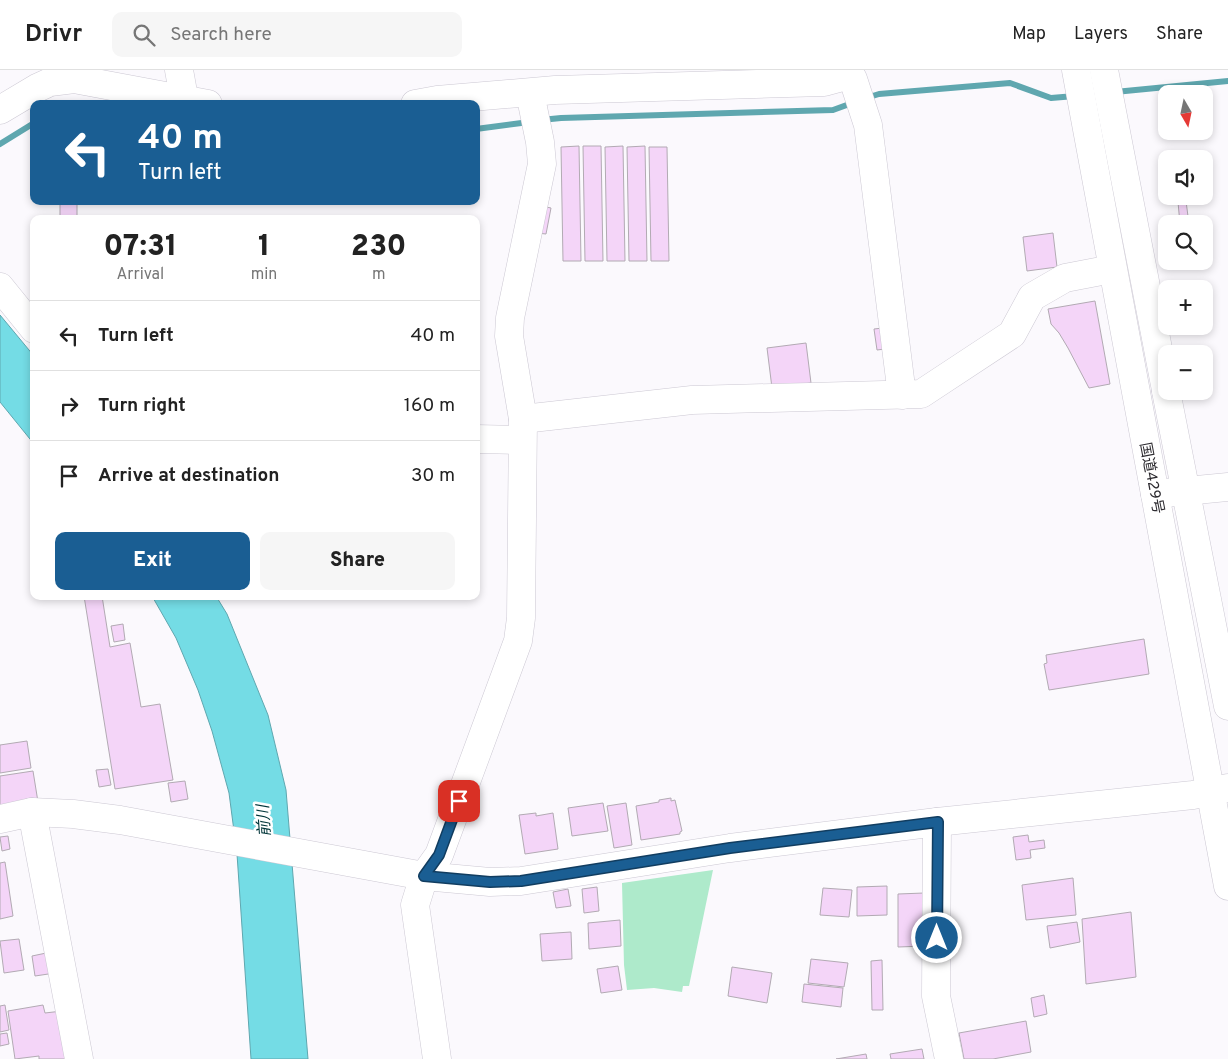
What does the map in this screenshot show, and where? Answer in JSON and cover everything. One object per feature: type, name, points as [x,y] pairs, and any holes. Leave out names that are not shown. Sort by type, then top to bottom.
[{"type":"main road","points":[[179,70],[195,100]]},
{"type":"main road","name":"国道429号","points":[[1076,70],[1155,494],[1219,790],[1228,886]]},
{"type":"main road","name":"国道429号","points":[[1104,70],[1158,349]]},
{"type":"main road","points":[[437,100],[531,97],[555,90],[656,78],[824,82],[846,76],[853,79],[868,124],[902,395]]},
{"type":"main road","points":[[0,110],[37,88],[64,79],[84,80],[191,100]]},
{"type":"main road","points":[[437,1059],[415,905],[424,876],[439,855],[518,641],[521,618],[522,430],[509,336],[510,318],[542,164],[540,142],[531,97]]},
{"type":"main road","points":[[480,438],[692,400],[921,394],[1012,334],[1032,297],[1065,278],[1112,269]]},
{"type":"main road","points":[[0,287],[30,324]]},
{"type":"main road","name":"国道429号","points":[[1168,400],[1228,706]]},
{"type":"main road","points":[[1155,494],[1228,487]]},
{"type":"main road","points":[[0,819],[32,812],[73,814],[152,826],[392,871],[490,882],[521,881],[730,848],[1219,790]]},
{"type":"main road","points":[[32,812],[79,1059]]},
{"type":"main road","points":[[938,822],[936,996],[949,1059]]},
{"type":"green space","points":[[713,870],[689,986],[683,986],[682,992],[654,988],[627,990],[624,965],[622,883]]},
{"type":"water","points":[[0,315],[30,351],[30,439],[0,402]]},
{"type":"water","name":"前川","points":[[154,600],[218,600],[227,614],[268,715],[286,790],[308,1059],[251,1059],[237,854],[229,793],[212,731],[198,690],[176,638]]},
{"type":"building","points":[[579,146],[581,261],[563,261],[561,147]]},
{"type":"building","points":[[583,146],[601,146],[603,261],[585,261]]},
{"type":"building","points":[[623,146],[625,261],[607,261],[605,147]]},
{"type":"building","points":[[645,146],[647,261],[629,261],[627,147]]},
{"type":"building","points":[[649,147],[667,147],[669,261],[651,261]]},
{"type":"building","points":[[60,205],[77,205],[77,215],[60,215]]},
{"type":"building","points":[[1178,205],[1187,205],[1188,215],[1179,215]]},
{"type":"building","points":[[542,206],[551,208],[546,234],[537,233]]},
{"type":"building","points":[[1053,233],[1057,267],[1027,271],[1023,237]]},
{"type":"building","points":[[1095,301],[1110,384],[1089,388],[1068,348],[1051,324],[1048,309]]},
{"type":"building","points":[[883,328],[885,349],[877,350],[874,329]]},
{"type":"building","points":[[806,343],[811,383],[772,388],[767,348]]},
{"type":"building","points":[[85,600],[103,600],[110,647],[130,643],[141,707],[160,704],[173,780],[115,789]]},
{"type":"building","points":[[123,624],[125,640],[114,642],[111,626]]},
{"type":"building","points":[[1144,639],[1149,674],[1049,690],[1044,664],[1047,663],[1046,655]]},
{"type":"building","points":[[27,741],[31,768],[0,773],[0,745]]},
{"type":"building","points":[[108,769],[111,785],[99,787],[96,770]]},
{"type":"building","points":[[33,771],[38,802],[0,808],[0,776]]},
{"type":"building","points":[[185,781],[188,799],[171,802],[168,783]]},
{"type":"building","points":[[671,798],[671,801],[675,800],[682,831],[680,834],[641,840],[636,806]]},
{"type":"building","points":[[603,803],[608,831],[572,836],[568,808]]},
{"type":"building","points":[[626,803],[632,845],[614,848],[607,806]]},
{"type":"building","points":[[536,813],[536,816],[553,813],[558,849],[525,854],[519,815]]},
{"type":"building","points":[[1028,835],[1029,842],[1044,840],[1045,848],[1030,850],[1031,858],[1016,860],[1013,837]]},
{"type":"building","points":[[8,836],[10,849],[2,851],[0,837]]},
{"type":"building","points":[[5,862],[13,916],[0,919],[0,863]]},
{"type":"building","points":[[1073,878],[1076,915],[1026,920],[1022,885]]},
{"type":"building","points":[[887,886],[887,915],[857,916],[857,887]]},
{"type":"building","points":[[597,887],[599,911],[584,913],[582,889]]},
{"type":"building","points":[[823,888],[852,890],[849,917],[820,915]]},
{"type":"building","points":[[568,889],[571,906],[556,908],[553,892]]},
{"type":"building","points":[[924,893],[925,946],[898,947],[898,894]]},
{"type":"building","points":[[1131,912],[1136,977],[1086,984],[1082,919]]},
{"type":"building","points":[[620,920],[621,946],[589,949],[588,923]]},
{"type":"building","points":[[1077,922],[1080,942],[1050,948],[1047,926]]},
{"type":"building","points":[[571,932],[572,959],[542,961],[540,934]]},
{"type":"building","points":[[19,939],[24,970],[4,973],[0,941]]},
{"type":"building","points":[[51,952],[55,973],[35,976],[32,956]]},
{"type":"building","points":[[811,959],[848,963],[844,987],[808,983]]},
{"type":"building","points":[[882,960],[883,1010],[872,1010],[871,961]]},
{"type":"building","points":[[618,966],[622,990],[601,993],[597,969]]},
{"type":"building","points":[[732,967],[772,973],[767,1003],[728,996]]},
{"type":"building","points":[[804,984],[843,988],[841,1007],[802,1002]]},
{"type":"building","points":[[1044,995],[1047,1014],[1034,1017],[1031,998]]},
{"type":"building","points":[[5,1005],[9,1030],[0,1032],[0,1006]]},
{"type":"building","points":[[43,1005],[45,1013],[62,1011],[69,1059],[39,1059],[39,1056],[15,1059],[8,1011]]},
{"type":"building","points":[[1026,1021],[1031,1052],[993,1059],[964,1059],[959,1033]]},
{"type":"building","points":[[7,1033],[9,1044],[0,1046],[0,1034]]},
{"type":"building","points":[[922,1049],[924,1059],[891,1059],[890,1054]]},
{"type":"building","points":[[866,1054],[867,1059],[836,1059]]},
{"type":"waterway","points":[[1115,92],[1228,81]]},
{"type":"waterway","points":[[866,98],[879,94],[1010,83],[1051,98],[1075,96]]},
{"type":"waterway","points":[[541,120],[833,110],[855,102]]},
{"type":"waterway","points":[[480,128],[529,122]]},
{"type":"waterway","points":[[0,144],[30,125]]},
{"type":"route","points":[[459,801],[439,855],[424,876],[490,882],[521,881],[730,848],[938,822],[937,938]]}]
